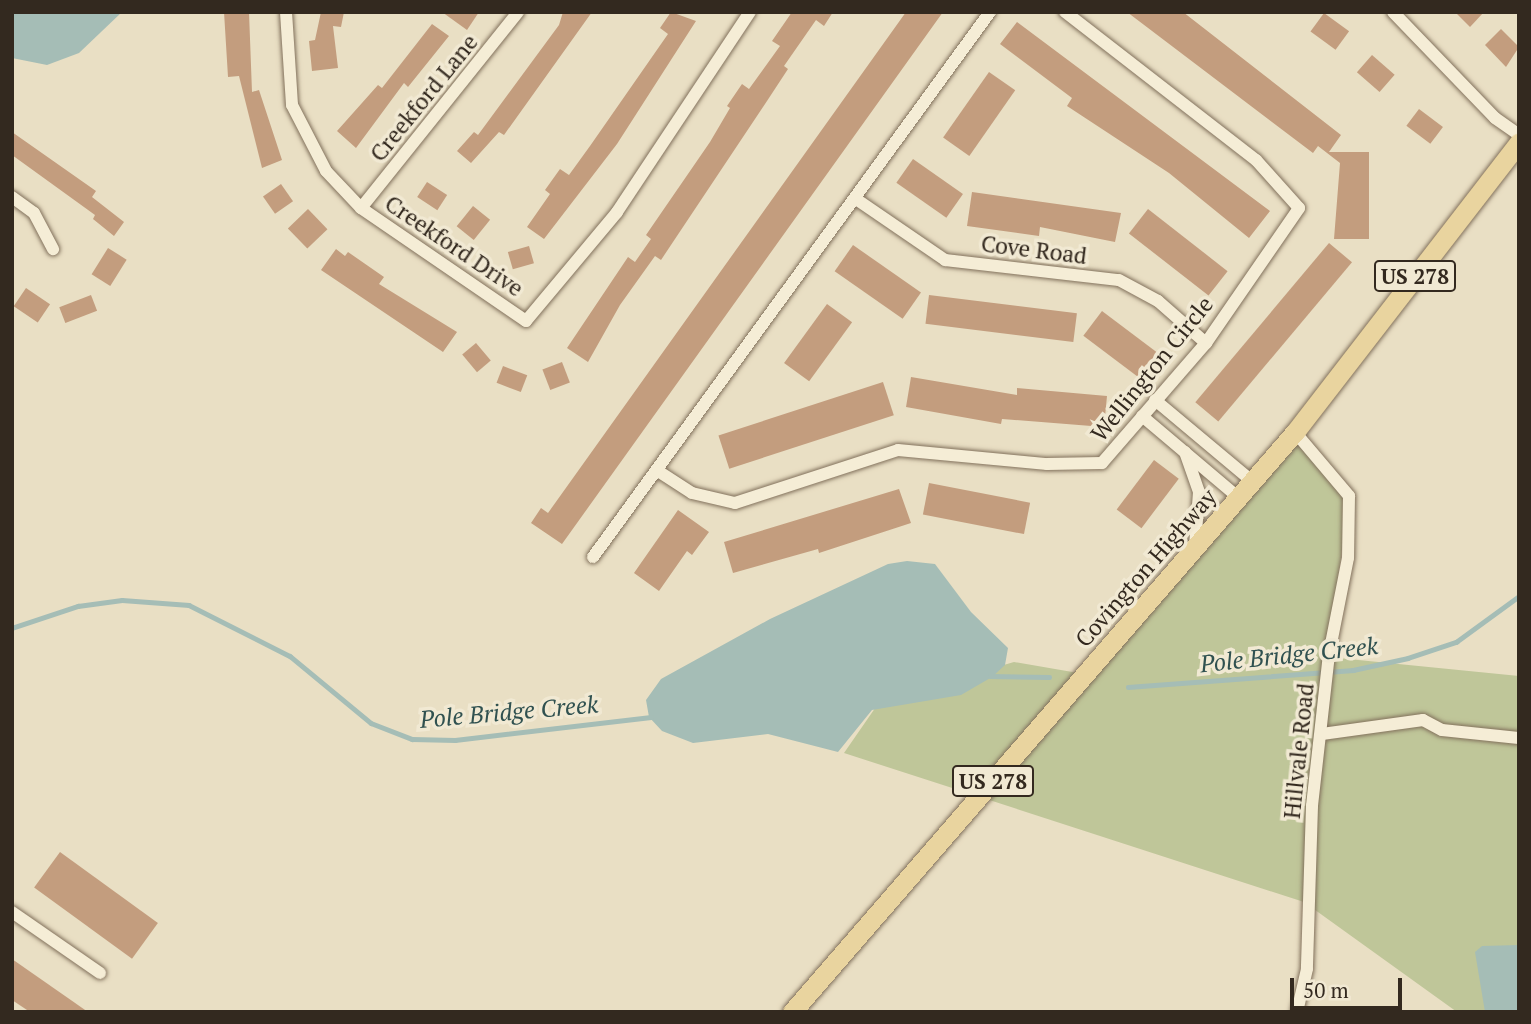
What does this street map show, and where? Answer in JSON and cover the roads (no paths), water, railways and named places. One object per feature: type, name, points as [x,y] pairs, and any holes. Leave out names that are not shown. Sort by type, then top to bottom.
[{"type":"main road","name":"Covington Highway","points":[[792,1012],[1295,432],[1519,142]]},
{"type":"street","name":"Creekford Drive","points":[[286,12],[292,105],[326,171],[361,208],[526,321],[617,212],[750,12]]},
{"type":"street","name":"Creekford Lane","points":[[361,208],[518,12]]},
{"type":"street","points":[[593,557],[990,12]]},
{"type":"street","name":"Wellington Circle","points":[[658,471],[692,492],[735,503],[898,450],[1047,464],[1102,463],[1206,343],[1299,208],[1256,160],[1065,12]]},
{"type":"street","points":[[1393,12],[1495,118],[1519,135]]},
{"type":"street","points":[[12,197],[34,213],[53,248]]},
{"type":"street","name":"Cove Road","points":[[856,199],[945,260],[1119,280],[1158,301],[1206,343]]},
{"type":"street","points":[[1155,400],[1252,481]]},
{"type":"street","points":[[1142,416],[1239,498]]},
{"type":"street","name":"Hillvale Road","points":[[1295,432],[1349,496],[1348,558],[1329,654],[1312,806],[1307,969],[1297,1012]]},
{"type":"street","points":[[1184,452],[1199,492],[1194,550]]},
{"type":"street","points":[[1322,734],[1423,720],[1442,730],[1519,738]]},
{"type":"street","points":[[12,912],[100,973]]},
{"type":"water","points":[[12,12],[122,12],[79,53],[47,65],[12,58]]},
{"type":"water","points":[[907,561],[935,564],[971,612],[1008,648],[1005,665],[992,677],[961,695],[872,710],[838,752],[768,734],[693,743],[662,731],[649,717],[646,700],[661,679],[770,619],[888,564]]},
{"type":"water","points":[[1519,945],[1519,1012],[1485,1012],[1475,952],[1482,946]]},
{"type":"waterway","name":"Pole Bridge Creek","points":[[1128,687],[1353,670],[1408,658],[1456,642],[1519,596]]},
{"type":"waterway","name":"Pole Bridge Creek","points":[[12,628],[78,606],[122,600],[189,605],[290,656],[371,723],[412,739],[455,740],[651,717]]},
{"type":"waterway","name":"Pole Bridge Creek","points":[[990,676],[1049,677]]}]
